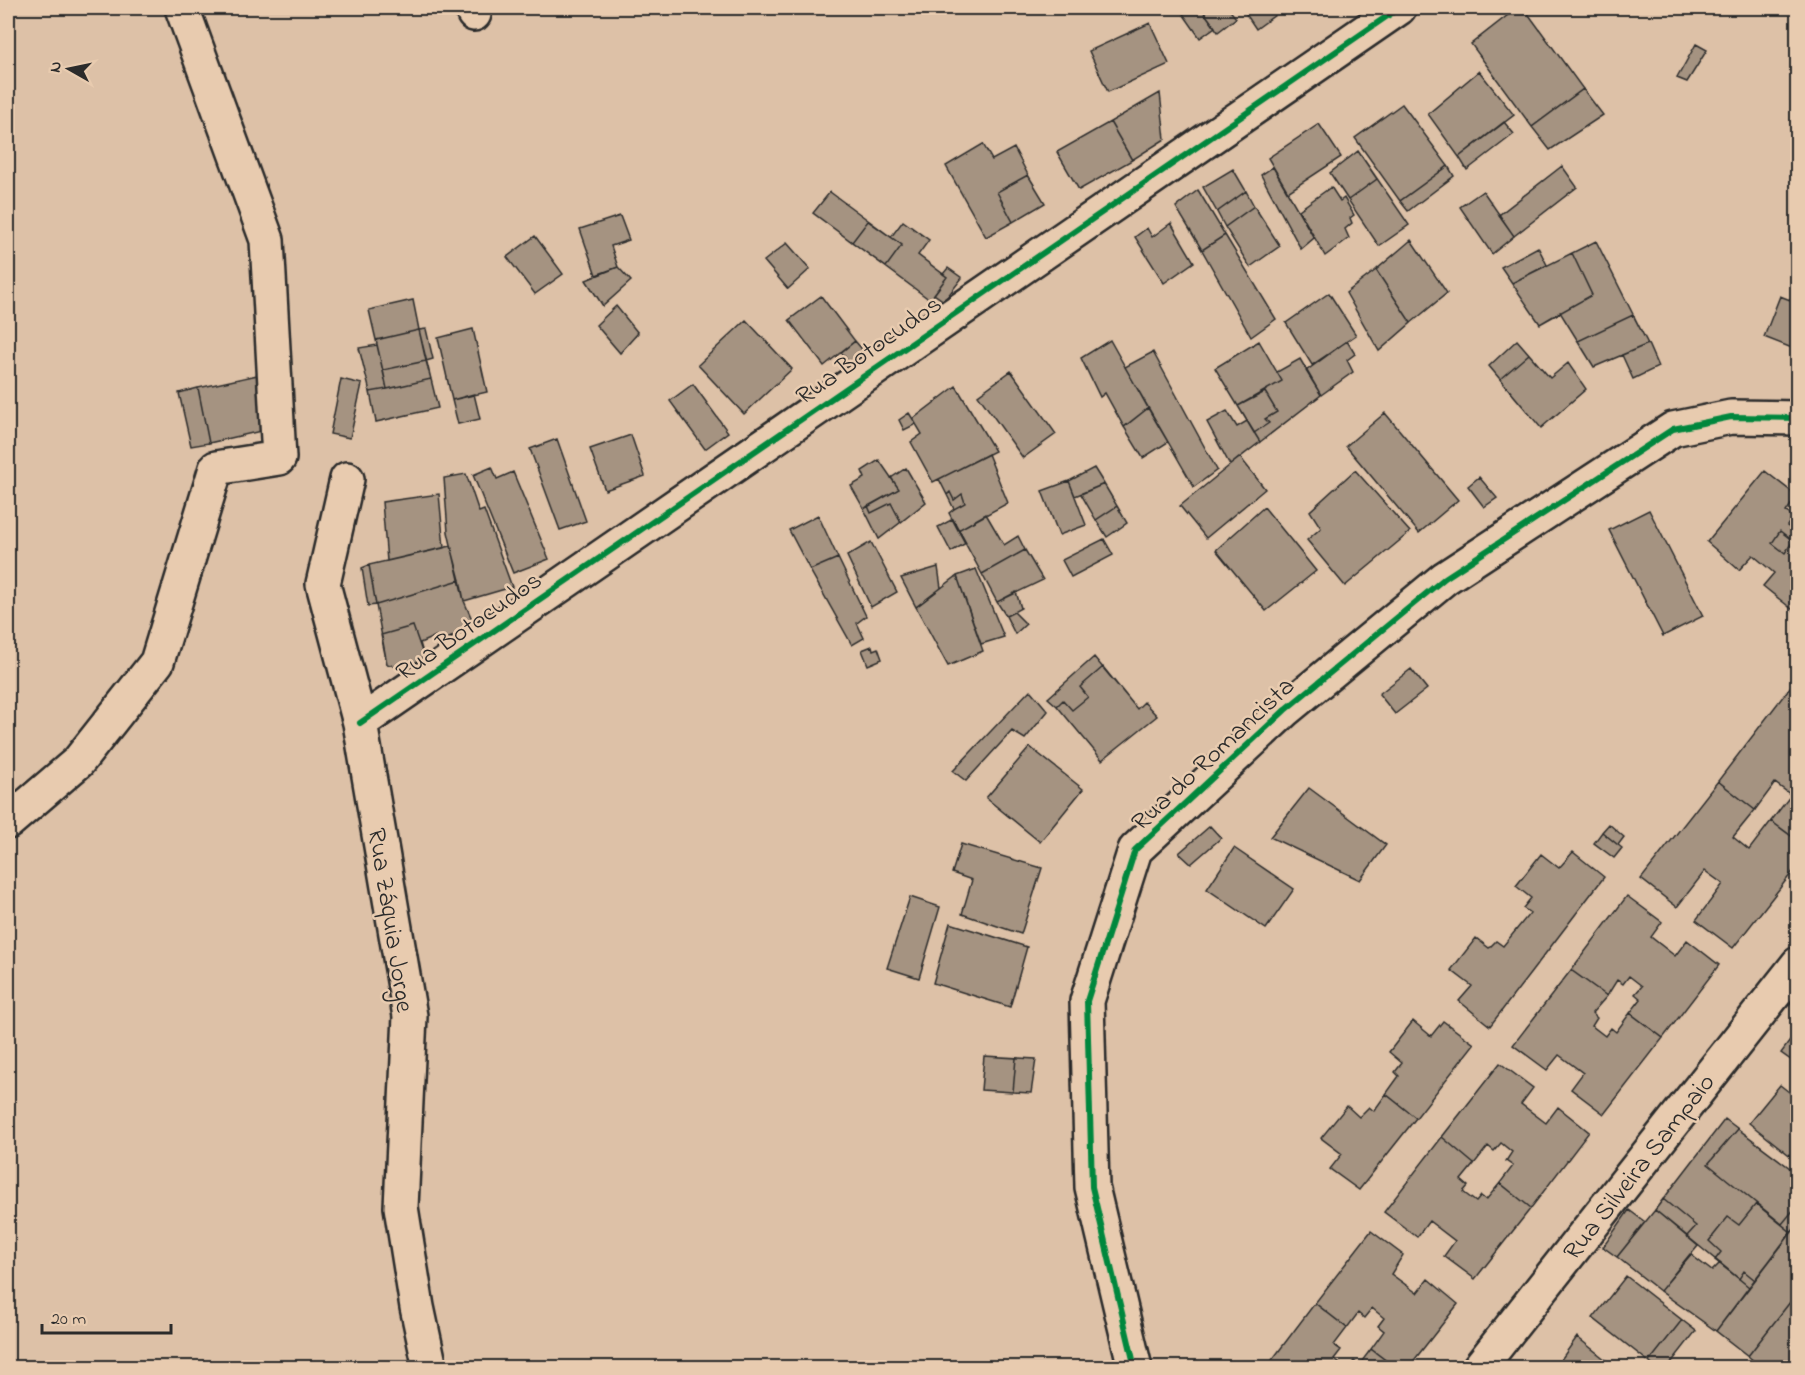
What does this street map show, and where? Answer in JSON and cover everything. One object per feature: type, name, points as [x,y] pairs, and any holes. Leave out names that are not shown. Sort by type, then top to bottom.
[{"type":"street","points":[[8,822],[78,762],[157,662],[216,468],[279,458],[267,240],[182,8]]},
{"type":"street","name":"Rua Botocudos","points":[[360,723],[1399,8]]},
{"type":"street","name":"Rua do Romancista","points":[[1135,1368],[1092,1187],[1087,1001],[1135,850],[1285,710],[1445,578],[1673,429],[1731,417],[1797,418]]},
{"type":"street","name":"Rua Záquia Jorge","points":[[347,479],[323,584],[360,723],[410,1016],[401,1207],[417,1307],[430,1368]]},
{"type":"street","name":"Rua Silveira Sampaio","points":[[1479,1368],[1797,964]]},
{"type":"building","points":[[1179,8],[1201,8],[1215,27],[1200,38]]},
{"type":"building","points":[[1201,8],[1228,8],[1236,18],[1218,32]]},
{"type":"building","points":[[1242,8],[1270,8],[1275,15],[1256,29]]},
{"type":"building","points":[[1517,8],[1524,8],[1583,89],[1532,127],[1471,44]]},
{"type":"building","points":[[1150,23],[1169,64],[1108,92],[1089,51]]},
{"type":"building","points":[[1696,44],[1707,50],[1687,82],[1677,78]]},
{"type":"building","points":[[1479,71],[1514,115],[1459,157],[1428,114]]},
{"type":"building","points":[[1583,89],[1603,115],[1550,150],[1532,127]]},
{"type":"building","points":[[1160,93],[1165,139],[1132,160],[1110,122]]},
{"type":"building","points":[[1402,104],[1448,166],[1400,201],[1355,138]]},
{"type":"building","points":[[1110,122],[1132,160],[1079,190],[1057,152]]},
{"type":"building","points":[[1504,122],[1514,134],[1467,170],[1459,157]]},
{"type":"building","points":[[1319,124],[1341,157],[1288,192],[1268,158]]},
{"type":"building","points":[[983,144],[992,160],[1014,148],[1028,175],[997,192],[1013,222],[986,237],[946,166]]},
{"type":"building","points":[[1358,151],[1377,179],[1348,200],[1330,173]]},
{"type":"building","points":[[1358,151],[1409,225],[1379,246],[1330,173]]},
{"type":"building","points":[[1448,166],[1454,176],[1408,211],[1400,201]]},
{"type":"building","points":[[1562,166],[1577,187],[1514,236],[1499,215]]},
{"type":"building","points":[[1273,167],[1314,238],[1301,249],[1261,175]]},
{"type":"building","points":[[1233,169],[1246,191],[1217,212],[1203,187]]},
{"type":"building","points":[[1028,175],[1045,203],[1013,222],[997,192]]},
{"type":"building","points":[[1331,187],[1340,201],[1344,198],[1354,215],[1350,218],[1352,223],[1345,229],[1349,238],[1325,256],[1299,210]]},
{"type":"building","points":[[1198,190],[1225,235],[1202,250],[1176,207]]},
{"type":"building","points":[[1246,191],[1254,206],[1225,227],[1217,212]]},
{"type":"building","points":[[1483,191],[1514,236],[1492,254],[1460,207]]},
{"type":"building","points":[[830,192],[891,237],[903,221],[929,240],[918,255],[947,277],[930,300],[813,213]]},
{"type":"building","points":[[1254,206],[1280,246],[1250,267],[1225,227]]},
{"type":"building","points":[[620,216],[629,240],[611,246],[618,267],[596,275],[580,229]]},
{"type":"building","points":[[868,221],[902,245],[886,267],[852,242]]},
{"type":"building","points":[[1171,223],[1194,262],[1164,283],[1135,237],[1147,228],[1152,237]]},
{"type":"building","points":[[1225,235],[1276,319],[1251,337],[1202,250]]},
{"type":"building","points":[[535,236],[563,274],[535,294],[507,257]]},
{"type":"building","points":[[1411,240],[1447,293],[1411,323],[1376,270]]},
{"type":"building","points":[[1596,241],[1648,344],[1594,367],[1560,312],[1540,324],[1512,283]]},
{"type":"building","points":[[787,243],[810,269],[788,289],[764,261]]},
{"type":"building","points":[[1538,247],[1547,265],[1512,283],[1501,267]]},
{"type":"building","points":[[1572,253],[1592,295],[1540,324],[1512,283]]},
{"type":"building","points":[[618,267],[631,281],[603,306],[586,280]]},
{"type":"building","points":[[948,268],[962,278],[944,301],[934,294],[947,277],[943,274]]},
{"type":"building","points":[[1376,270],[1411,323],[1379,351],[1346,293]]},
{"type":"building","points":[[1329,293],[1356,335],[1312,365],[1286,323]]},
{"type":"building","points":[[821,296],[855,341],[824,366],[789,320]]},
{"type":"building","points":[[1780,296],[1798,303],[1798,334],[1792,348],[1764,337]]},
{"type":"building","points":[[413,300],[419,330],[376,340],[369,310]]},
{"type":"building","points":[[616,306],[638,333],[620,353],[596,325]]},
{"type":"building","points":[[1633,315],[1648,344],[1594,367],[1578,341]]},
{"type":"building","points":[[746,320],[792,369],[744,414],[698,365]]},
{"type":"building","points":[[426,329],[433,359],[426,361],[419,330]]},
{"type":"building","points":[[473,329],[487,392],[452,400],[438,338]]},
{"type":"building","points":[[419,330],[438,408],[376,422],[370,392],[387,389],[376,340]]},
{"type":"building","points":[[1110,340],[1148,408],[1124,427],[1105,393],[1100,397],[1081,358]]},
{"type":"building","points":[[1517,340],[1550,378],[1568,363],[1586,389],[1541,428],[1489,366]]},
{"type":"building","points":[[855,341],[873,362],[857,374],[841,352]]},
{"type":"building","points":[[1259,341],[1282,381],[1238,406],[1215,368]]},
{"type":"building","points":[[1347,341],[1355,354],[1347,360],[1353,372],[1321,395],[1306,371]]},
{"type":"building","points":[[1648,344],[1658,367],[1633,379],[1622,355]]},
{"type":"building","points":[[377,345],[387,389],[370,392],[359,348]]},
{"type":"building","points":[[1153,352],[1217,470],[1194,487],[1125,367]]},
{"type":"building","points":[[1529,354],[1550,378],[1568,363],[1586,389],[1541,428],[1500,379]]},
{"type":"building","points":[[1300,359],[1321,395],[1260,442],[1238,406],[1282,381],[1277,372]]},
{"type":"building","points":[[426,361],[431,379],[387,389],[383,370]]},
{"type":"building","points":[[1011,371],[1056,434],[1023,458],[978,395]]},
{"type":"building","points":[[262,374],[274,428],[209,443],[198,388]]},
{"type":"building","points":[[341,379],[362,384],[350,438],[330,434]]},
{"type":"building","points":[[693,384],[728,432],[705,449],[670,401]]},
{"type":"building","points":[[956,386],[995,451],[933,482],[911,442],[922,434],[913,419]]},
{"type":"building","points":[[198,388],[209,443],[191,446],[179,393]]},
{"type":"building","points":[[1265,392],[1277,412],[1265,419],[1269,423],[1254,433],[1238,406]]},
{"type":"building","points":[[474,394],[480,419],[458,424],[452,400]]},
{"type":"building","points":[[1148,408],[1168,442],[1143,458],[1124,427]]},
{"type":"building","points":[[1227,411],[1237,427],[1247,421],[1260,442],[1230,465],[1207,422]]},
{"type":"building","points":[[909,413],[916,424],[904,430],[899,420]]},
{"type":"building","points":[[1385,413],[1458,500],[1419,533],[1346,446]]},
{"type":"building","points":[[631,435],[645,476],[605,490],[590,449]]},
{"type":"building","points":[[557,439],[586,521],[560,530],[530,449]]},
{"type":"building","points":[[988,454],[1008,503],[958,530],[949,513],[954,509],[939,479]]},
{"type":"building","points":[[1240,457],[1265,489],[1206,538],[1180,506]]},
{"type":"building","points":[[879,460],[899,489],[864,509],[851,486],[865,478],[862,471]]},
{"type":"building","points":[[492,467],[497,479],[513,472],[549,559],[513,573],[473,475]]},
{"type":"building","points":[[906,468],[926,502],[901,522],[891,503],[871,513],[868,506],[899,489],[891,478]]},
{"type":"building","points":[[1094,468],[1104,484],[1075,496],[1069,481]]},
{"type":"building","points":[[1355,470],[1410,532],[1345,586],[1307,540],[1321,528],[1310,511]]},
{"type":"building","points":[[1765,471],[1797,496],[1786,512],[1793,516],[1787,526],[1798,533],[1798,614],[1763,586],[1774,573],[1753,555],[1739,570],[1707,542]]},
{"type":"building","points":[[466,474],[479,512],[484,510],[512,587],[464,601],[448,532],[444,478]]},
{"type":"building","points":[[1479,477],[1497,498],[1484,507],[1468,486]]},
{"type":"building","points":[[1069,481],[1086,525],[1059,535],[1042,491]]},
{"type":"building","points":[[1104,484],[1117,506],[1096,520],[1081,494]]},
{"type":"building","points":[[950,492],[954,500],[962,494],[965,503],[954,509],[947,495]]},
{"type":"building","points":[[439,494],[444,548],[387,561],[382,502]]},
{"type":"building","points":[[891,503],[901,522],[879,539],[864,509],[868,506],[871,513]]},
{"type":"building","points":[[1117,506],[1127,523],[1107,537],[1096,520]]},
{"type":"building","points":[[1264,507],[1316,571],[1266,611],[1216,550]]},
{"type":"building","points":[[1649,510],[1703,616],[1663,636],[1609,530]]},
{"type":"building","points":[[986,514],[1004,545],[1018,536],[1025,550],[982,574],[958,530]]},
{"type":"building","points":[[818,515],[838,558],[810,570],[789,530]]},
{"type":"building","points":[[953,519],[966,543],[951,552],[938,527]]},
{"type":"building","points":[[1780,531],[1793,541],[1785,553],[1772,543]]},
{"type":"building","points":[[1104,539],[1113,555],[1071,577],[1062,560]]},
{"type":"building","points":[[871,542],[897,592],[871,607],[847,556]]},
{"type":"building","points":[[451,546],[460,580],[376,605],[369,565]]},
{"type":"building","points":[[1025,550],[1043,580],[997,602],[982,574]]},
{"type":"building","points":[[838,558],[866,616],[857,623],[864,638],[852,645],[810,570]]},
{"type":"building","points":[[369,565],[376,605],[368,606],[362,568]]},
{"type":"building","points":[[938,567],[941,588],[916,607],[901,578]]},
{"type":"building","points":[[976,569],[1004,637],[981,644],[957,576]]},
{"type":"building","points":[[957,576],[983,651],[948,666],[916,607]]},
{"type":"building","points":[[460,580],[464,601],[474,624],[439,644],[436,636],[420,643],[425,660],[404,669],[387,664],[376,605]]},
{"type":"building","points":[[1016,592],[1021,608],[1006,616],[997,602]]},
{"type":"building","points":[[1014,612],[1026,624],[1015,634],[1006,616]]},
{"type":"building","points":[[413,626],[425,660],[404,669],[387,664],[381,635]]},
{"type":"building","points":[[872,646],[873,650],[878,648],[882,659],[868,665],[862,650]]},
{"type":"building","points":[[1094,657],[1137,709],[1144,702],[1157,716],[1102,760],[1048,698]]},
{"type":"building","points":[[1103,667],[1137,709],[1144,702],[1157,716],[1102,760],[1057,706],[1063,700],[1072,710],[1088,697],[1080,687]]},
{"type":"building","points":[[1411,669],[1427,689],[1395,714],[1379,694]]},
{"type":"building","points":[[1791,686],[1798,691],[1798,841],[1771,821],[1791,795],[1775,783],[1755,810],[1718,781]]},
{"type":"building","points":[[1030,690],[1048,711],[1025,739],[1012,731],[966,781],[953,771]]},
{"type":"building","points":[[1030,747],[1083,789],[1040,842],[986,798]]},
{"type":"building","points":[[1718,781],[1755,810],[1733,837],[1749,850],[1771,821],[1798,841],[1798,865],[1733,948],[1696,920],[1723,884],[1705,871],[1677,907],[1641,879]]},
{"type":"building","points":[[1309,788],[1386,845],[1360,880],[1270,837]]},
{"type":"building","points":[[1609,824],[1624,837],[1618,845],[1602,832]]},
{"type":"building","points":[[1210,826],[1221,838],[1191,864],[1179,853]]},
{"type":"building","points":[[1602,832],[1622,848],[1614,858],[1594,843]]},
{"type":"building","points":[[961,844],[1042,868],[1021,934],[962,914],[972,880],[952,873]]},
{"type":"building","points":[[1234,848],[1294,889],[1266,929],[1207,889]]},
{"type":"building","points":[[1573,852],[1604,877],[1490,1026],[1459,1001],[1472,986],[1451,970],[1476,938],[1489,948],[1496,941],[1503,946],[1530,913],[1523,908],[1531,898],[1516,886],[1541,854],[1559,868]]},
{"type":"building","points":[[1627,896],[1662,922],[1651,937],[1675,956],[1687,940],[1719,965],[1663,1038],[1630,1013],[1641,999],[1635,994],[1642,986],[1629,976],[1623,984],[1617,980],[1607,996],[1571,970]]},
{"type":"building","points":[[910,897],[940,907],[919,978],[887,968]]},
{"type":"building","points":[[950,923],[1027,947],[1010,1007],[933,983]]},
{"type":"building","points":[[1571,970],[1607,996],[1592,1013],[1597,1018],[1592,1026],[1605,1036],[1611,1028],[1616,1032],[1630,1013],[1663,1038],[1604,1114],[1571,1089],[1583,1073],[1559,1055],[1547,1070],[1513,1045]]},
{"type":"building","points":[[1413,1021],[1431,1036],[1443,1021],[1474,1044],[1416,1118],[1386,1094],[1399,1076],[1395,1072],[1402,1063],[1389,1052]]},
{"type":"building","points":[[1795,1034],[1798,1036],[1798,1065],[1781,1053]]},
{"type":"building","points":[[984,1056],[1016,1058],[1013,1092],[981,1090]]},
{"type":"building","points":[[984,1056],[1036,1059],[1031,1093],[981,1090]]},
{"type":"building","points":[[1500,1063],[1533,1088],[1521,1104],[1546,1123],[1558,1107],[1589,1132],[1531,1208],[1500,1183],[1513,1166],[1506,1161],[1512,1152],[1501,1143],[1494,1151],[1488,1146],[1474,1164],[1442,1137]]},
{"type":"building","points":[[1780,1085],[1798,1099],[1798,1162],[1749,1123]]},
{"type":"building","points":[[1386,1094],[1416,1118],[1359,1190],[1330,1169],[1342,1154],[1321,1138],[1347,1106],[1359,1117],[1369,1107],[1374,1111]]},
{"type":"building","points":[[1725,1119],[1798,1174],[1798,1224],[1749,1287],[1655,1210]]},
{"type":"building","points":[[1738,1129],[1798,1174],[1798,1211],[1795,1208],[1782,1224],[1708,1164]]},
{"type":"building","points":[[1442,1137],[1474,1164],[1461,1180],[1468,1186],[1463,1192],[1476,1202],[1481,1196],[1486,1200],[1500,1183],[1531,1208],[1475,1279],[1444,1256],[1455,1241],[1429,1221],[1417,1237],[1384,1212]]},
{"type":"building","points":[[1663,1199],[1696,1226],[1687,1236],[1655,1210]]},
{"type":"building","points":[[1756,1204],[1791,1232],[1755,1280],[1744,1271],[1739,1279],[1715,1260],[1721,1252],[1709,1241],[1728,1217],[1739,1225]]},
{"type":"building","points":[[1629,1210],[1645,1222],[1617,1257],[1603,1247]]},
{"type":"building","points":[[1655,1210],[1698,1246],[1660,1291],[1617,1257]]},
{"type":"building","points":[[1798,1224],[1798,1292],[1748,1356],[1716,1331]]},
{"type":"building","points":[[1371,1231],[1403,1255],[1391,1274],[1417,1293],[1428,1279],[1458,1304],[1408,1368],[1396,1368],[1371,1349],[1384,1331],[1378,1326],[1384,1318],[1372,1308],[1364,1318],[1358,1313],[1347,1328],[1315,1303]]},
{"type":"building","points":[[1690,1254],[1712,1271],[1720,1263],[1749,1287],[1716,1331],[1660,1291]]},
{"type":"building","points":[[1626,1276],[1682,1320],[1649,1362],[1593,1318]]},
{"type":"building","points":[[1798,1292],[1798,1368],[1762,1368],[1748,1356]]},
{"type":"building","points":[[1315,1303],[1347,1328],[1334,1345],[1341,1350],[1334,1359],[1345,1368],[1266,1368]]},
{"type":"building","points":[[1682,1320],[1696,1331],[1667,1368],[1655,1368],[1649,1362]]},
{"type":"building","points":[[1577,1337],[1616,1368],[1555,1368]]},
{"type":"building","points":[[1371,1349],[1396,1368],[1348,1368],[1354,1361],[1359,1365]]},
{"type":"cycle path","points":[[360,723],[1399,8]]},
{"type":"cycle path","points":[[1135,1368],[1092,1187],[1087,1001],[1135,850],[1285,710],[1445,578],[1673,429],[1731,417],[1798,418]]}]
